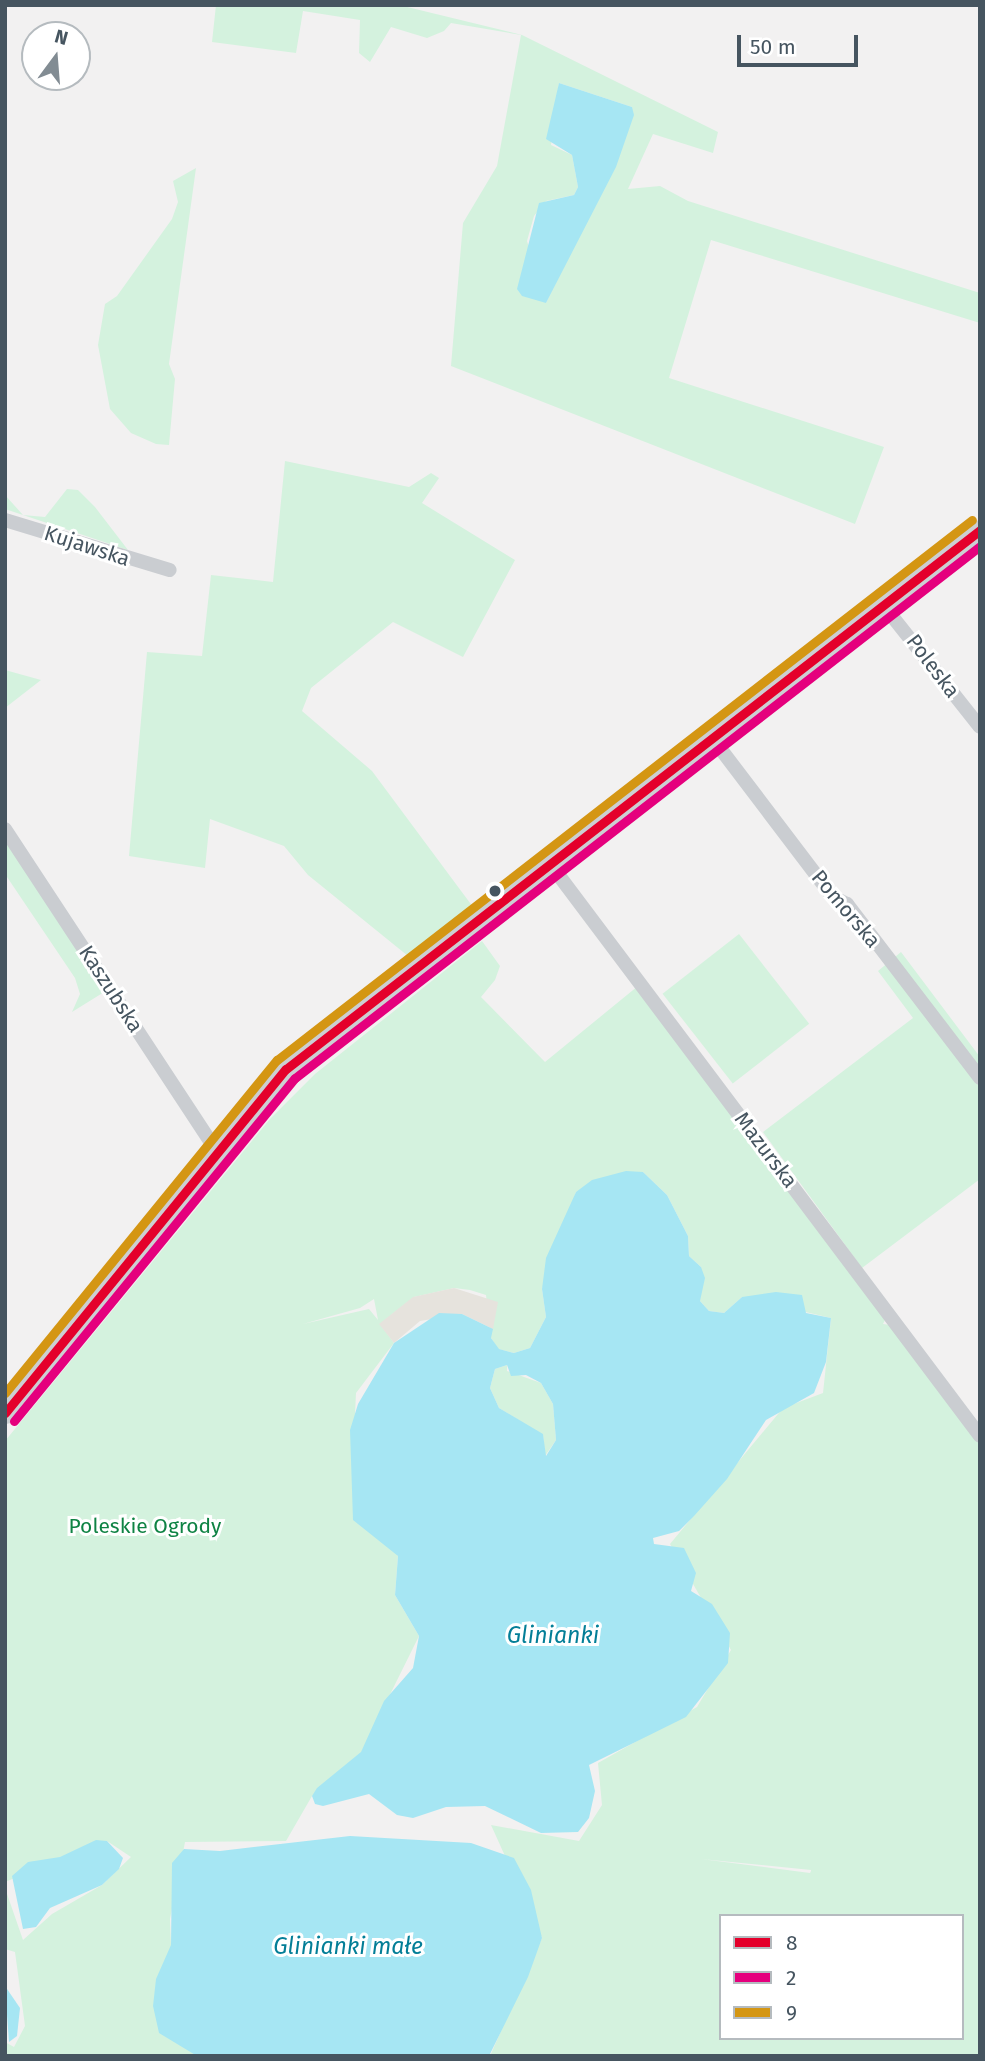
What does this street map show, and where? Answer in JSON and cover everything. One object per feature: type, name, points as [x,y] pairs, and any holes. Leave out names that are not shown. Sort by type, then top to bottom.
[{"type":"street","name":"Kujawska","points":[[5,520],[170,570]]},
{"type":"street","points":[[5,1413],[216,1150],[286,1069],[980,530]]},
{"type":"street","name":"Poleska","points":[[884,606],[980,727]]},
{"type":"street","name":"Pomorska","points":[[713,738],[833,897],[847,904],[980,1078]]},
{"type":"street","name":"Kaszubska","points":[[5,829],[216,1150]]},
{"type":"street","name":"Mazurska","points":[[551,865],[980,1436]]},
{"type":"green space","points":[[216,5],[399,5],[522,35],[718,132],[713,153],[653,134],[628,189],[660,186],[688,201],[980,293],[980,323],[711,240],[669,378],[884,447],[855,524],[451,366],[463,223],[497,166],[521,35],[451,23],[444,31],[427,38],[391,27],[370,62],[359,53],[360,20],[303,11],[296,53],[212,42]],"holes":[[[559,83],[632,107],[592,208],[546,303],[527,241],[534,216],[546,201],[574,195],[578,187],[572,155],[551,145]]]},
{"type":"green space","points":[[196,168],[169,364],[175,379],[169,445],[156,444],[131,433],[110,409],[98,345],[105,304],[117,296],[172,219],[178,202],[173,181]]},
{"type":"green space","points":[[285,461],[409,487],[431,473],[439,478],[422,503],[515,560],[463,657],[393,622],[311,688],[302,711],[372,771],[473,907],[408,956],[308,875],[284,846],[210,819],[205,868],[129,856],[147,652],[202,656],[211,575],[273,582]]},
{"type":"green space","points":[[67,489],[78,490],[95,507],[128,550],[23,515],[45,517]]},
{"type":"green space","points":[[5,495],[23,515],[5,509]]},
{"type":"green space","points":[[5,670],[41,680],[5,708]]},
{"type":"green space","points":[[5,833],[109,989],[72,1012],[80,994],[75,978],[5,874]]},
{"type":"green space","points":[[739,934],[809,1024],[733,1084],[663,994]]},
{"type":"green space","name":"Poleskie Ogrody","points":[[482,941],[500,966],[495,980],[481,997],[545,1062],[638,986],[885,1320],[883,1324],[897,1326],[980,1429],[980,2056],[490,2056],[542,1938],[491,1825],[579,1841],[602,1805],[598,1763],[697,1707],[731,1650],[670,1544],[783,1408],[823,1393],[831,1318],[742,1297],[724,1313],[709,1311],[700,1301],[701,1267],[689,1256],[688,1236],[667,1195],[643,1172],[576,1192],[542,1289],[546,1317],[530,1348],[514,1353],[498,1349],[491,1338],[486,1295],[470,1290],[454,1288],[414,1297],[380,1324],[394,1343],[356,1393],[352,1480],[398,1556],[395,1595],[419,1636],[355,1765],[312,1796],[286,1841],[185,1842],[170,1919],[171,1945],[196,2056],[5,2056],[5,2042],[14,2047],[25,2026],[15,1952],[5,1949],[5,1888],[23,1940],[52,1914],[102,1885],[131,1857],[107,1841],[5,1882],[5,1441],[270,1119],[315,1074]],"holes":[[[374,1299],[378,1320],[369,1309],[303,1324],[360,1308]],[[701,1859],[811,1870],[810,1873]]]},
{"type":"green space","points":[[901,952],[980,1057],[980,1179],[862,1268],[763,1132],[913,1018],[878,971]]},
{"type":"green space","points":[[507,1365],[507,1371],[541,1383],[553,1404],[556,1440],[545,1456],[543,1435],[499,1408],[490,1388],[495,1369]]},
{"type":"sand","points":[[454,1288],[498,1302],[493,1329],[462,1314],[420,1321],[394,1343],[379,1324],[413,1297]]},
{"type":"water","points":[[559,83],[632,107],[634,115],[616,167],[546,303],[522,296],[517,289],[539,203],[574,195],[578,187],[572,155],[546,139]]},
{"type":"water","name":"Glinianki","points":[[626,1171],[643,1172],[667,1195],[688,1236],[689,1256],[701,1267],[705,1278],[700,1301],[709,1311],[724,1313],[742,1297],[776,1292],[802,1295],[806,1313],[831,1318],[826,1362],[814,1393],[766,1420],[727,1479],[679,1531],[653,1538],[654,1544],[684,1548],[696,1573],[691,1591],[712,1604],[730,1633],[728,1663],[686,1717],[589,1765],[595,1791],[589,1818],[578,1832],[541,1833],[485,1806],[446,1807],[413,1818],[397,1815],[369,1794],[323,1806],[315,1804],[312,1796],[317,1788],[361,1752],[384,1701],[413,1668],[419,1636],[395,1595],[398,1556],[353,1520],[350,1430],[358,1404],[394,1343],[439,1313],[462,1314],[493,1329],[491,1338],[499,1349],[514,1353],[530,1348],[546,1317],[542,1289],[546,1258],[576,1192],[592,1180]],"holes":[[[507,1365],[511,1376],[526,1375],[541,1383],[553,1404],[556,1440],[546,1456],[543,1434],[499,1408],[490,1388],[495,1369]]]},
{"type":"water","name":"Glinianki małe","points":[[350,1836],[471,1843],[514,1858],[531,1890],[542,1938],[528,1977],[489,2056],[197,2056],[159,2033],[153,2006],[156,1979],[171,1945],[172,1863],[184,1849],[220,1851]]},
{"type":"water","points":[[96,1840],[107,1841],[123,1858],[119,1869],[102,1885],[50,1908],[36,1927],[23,1929],[12,1876],[28,1862],[60,1857]]},
{"type":"water","points":[[5,1986],[20,2008],[17,2036],[9,2042]]},
{"type":"transit line","name":"9","points":[[5,1393],[277,1060],[972,520]]},
{"type":"transit line","name":"8","points":[[5,1413],[286,1069],[980,530]]},
{"type":"transit line","name":"2","points":[[14,1421],[295,1078],[980,546]]}]
